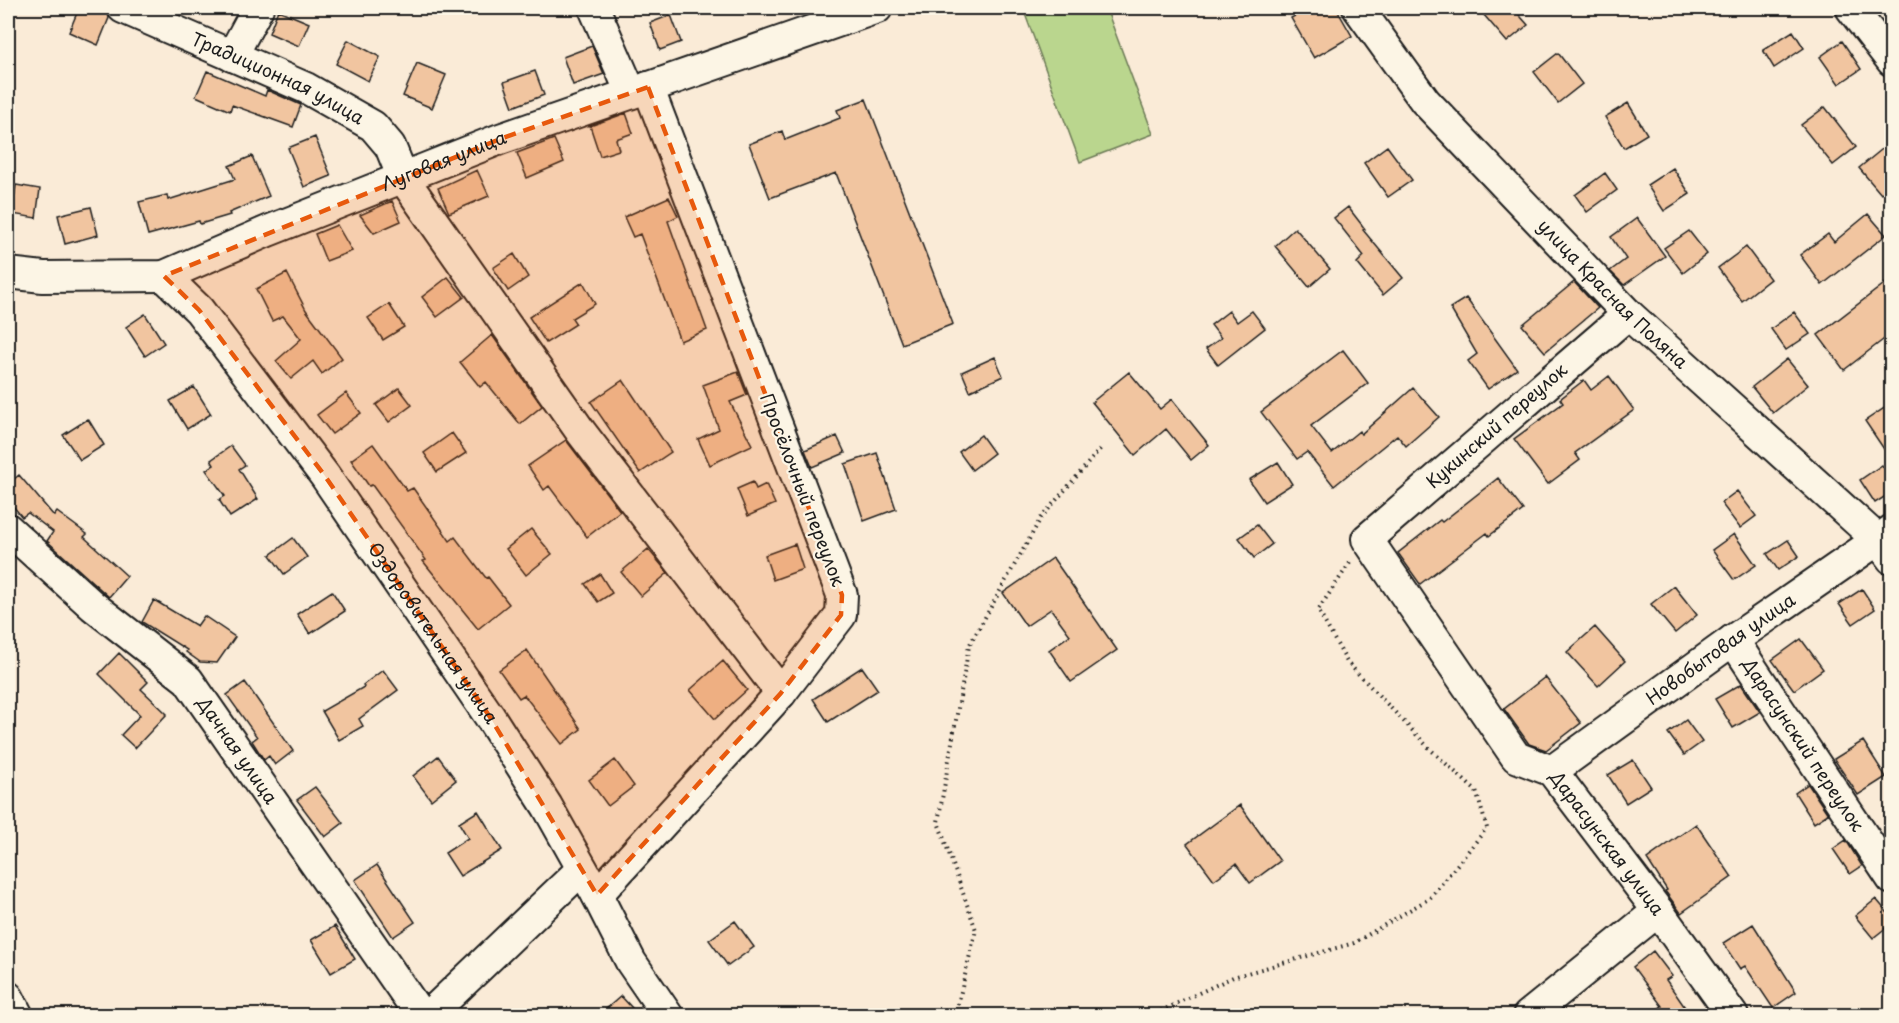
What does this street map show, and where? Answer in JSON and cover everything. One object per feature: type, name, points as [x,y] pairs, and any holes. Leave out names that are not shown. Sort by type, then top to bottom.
[{"type":"street","name":"Традиционная улица","points":[[123,8],[306,88],[373,126],[390,146],[403,178],[582,432],[781,693]]},
{"type":"street","points":[[232,56],[258,8]]},
{"type":"street","name":"Просёлочный переулок","points":[[594,8],[639,90],[842,595],[841,615],[781,693],[597,895]]},
{"type":"street","name":"Луговая улица","points":[[8,273],[43,277],[164,276],[268,231],[500,139],[878,8]]},
{"type":"street","name":"улица Красная Поляна","points":[[1358,8],[1425,101],[1628,314],[1887,543]]},
{"type":"street","points":[[1851,8],[1892,61]]},
{"type":"street","name":"Оздоровительная улица","points":[[164,276],[199,310],[324,476],[490,717],[547,806],[632,963],[668,1016]]},
{"type":"street","name":"Кукинский переулок","points":[[1366,539],[1628,314]]},
{"type":"street","name":"Дачная улица","points":[[8,529],[93,606],[188,680],[421,1016]]},
{"type":"street","name":"Дарасунская улица","points":[[1366,539],[1516,756],[1552,771],[1658,911],[1733,1016]]},
{"type":"street","name":"Новобытовая улица","points":[[1552,771],[1733,640],[1887,543]]},
{"type":"street","name":"Дарасунский переулок","points":[[1733,640],[1892,879]]},
{"type":"street","points":[[428,1016],[582,869]]},
{"type":"street","points":[[1528,1016],[1658,911]]},
{"type":"street","points":[[8,997],[18,1016]]},
{"type":"path","points":[[955,1016],[976,930],[938,822],[969,646],[1041,518],[1101,448]]},
{"type":"path","points":[[1150,1016],[1233,977],[1354,943],[1430,898],[1487,828],[1476,791],[1430,749],[1347,662],[1318,610],[1366,539]]},
{"type":"highlighted area","points":[[648,87],[842,595],[841,615],[781,693],[597,895],[490,717],[325,476],[199,310],[164,276],[500,139]]},
{"type":"green space","points":[[1041,8],[1106,8],[1153,134],[1080,162],[1025,14]]},
{"type":"building","points":[[79,8],[106,8],[109,18],[98,45],[69,32]]},
{"type":"building","points":[[1310,8],[1336,8],[1352,36],[1314,58],[1291,18]]},
{"type":"building","points":[[1478,8],[1513,8],[1528,25],[1507,42]]},
{"type":"building","points":[[278,10],[309,23],[299,46],[269,33]]},
{"type":"building","points":[[671,15],[681,42],[660,50],[650,23]]},
{"type":"building","points":[[1793,31],[1804,48],[1774,68],[1763,50]]},
{"type":"building","points":[[348,40],[380,57],[368,81],[336,64]]},
{"type":"building","points":[[1842,41],[1861,69],[1839,84],[1820,57]]},
{"type":"building","points":[[592,46],[604,74],[573,85],[563,57]]},
{"type":"building","points":[[1558,53],[1582,84],[1558,103],[1534,72]]},
{"type":"building","points":[[417,63],[446,75],[432,108],[403,96]]},
{"type":"building","points":[[207,71],[265,96],[267,90],[301,105],[293,127],[232,105],[230,111],[196,96]]},
{"type":"building","points":[[535,71],[544,95],[513,107],[504,82]]},
{"type":"building","points":[[866,99],[953,324],[902,344],[836,173],[770,198],[749,144],[782,131],[785,140],[840,118],[837,110]]},
{"type":"building","points":[[1628,103],[1647,134],[1624,148],[1605,117]]},
{"type":"building","points":[[1825,107],[1856,147],[1833,165],[1801,125]]},
{"type":"building","points":[[626,113],[633,133],[616,139],[619,150],[600,156],[590,126]]},
{"type":"building","points":[[315,137],[331,176],[304,187],[288,148]]},
{"type":"building","points":[[554,139],[564,162],[527,178],[517,153]]},
{"type":"building","points":[[1892,141],[1892,185],[1881,194],[1859,168]]},
{"type":"building","points":[[1387,146],[1412,180],[1388,197],[1364,163]]},
{"type":"building","points":[[252,156],[269,196],[229,213],[230,215],[148,235],[139,202],[167,195],[168,200],[235,179],[229,166]]},
{"type":"building","points":[[1673,168],[1690,194],[1664,211],[1647,185]]},
{"type":"building","points":[[477,170],[489,196],[449,213],[438,188]]},
{"type":"building","points":[[1605,173],[1617,190],[1587,212],[1575,195]]},
{"type":"building","points":[[16,185],[40,189],[36,218],[12,214]]},
{"type":"building","points":[[669,197],[678,216],[668,221],[707,330],[680,341],[640,234],[633,237],[624,217]]},
{"type":"building","points":[[392,201],[401,221],[374,233],[360,215]]},
{"type":"building","points":[[91,207],[98,235],[65,244],[58,215]]},
{"type":"building","points":[[1348,207],[1365,229],[1363,230],[1403,278],[1383,295],[1357,263],[1364,256],[1334,218]]},
{"type":"building","points":[[1868,214],[1886,235],[1822,285],[1800,255],[1828,234],[1834,242]]},
{"type":"building","points":[[1637,218],[1665,256],[1624,285],[1610,271],[1626,259],[1611,237]]},
{"type":"building","points":[[337,225],[352,251],[326,261],[315,234]]},
{"type":"building","points":[[1295,228],[1330,269],[1309,287],[1275,246]]},
{"type":"building","points":[[1689,231],[1707,254],[1683,273],[1664,248]]},
{"type":"building","points":[[1746,247],[1770,279],[1742,301],[1718,268]]},
{"type":"building","points":[[514,254],[528,277],[508,291],[493,268]]},
{"type":"building","points":[[287,273],[306,310],[342,358],[322,374],[313,361],[291,379],[276,361],[301,339],[283,316],[272,321],[256,289]]},
{"type":"building","points":[[448,277],[464,297],[437,317],[422,297]]},
{"type":"building","points":[[1892,278],[1892,333],[1844,370],[1818,335]]},
{"type":"building","points":[[583,282],[595,304],[572,318],[576,324],[546,343],[529,317]]},
{"type":"building","points":[[1574,282],[1598,308],[1545,352],[1522,325]]},
{"type":"building","points":[[1466,298],[1517,369],[1488,389],[1468,361],[1477,354],[1450,308]]},
{"type":"building","points":[[389,304],[404,327],[383,340],[368,318]]},
{"type":"building","points":[[1229,311],[1237,322],[1252,311],[1265,328],[1218,365],[1206,349],[1221,338],[1211,325]]},
{"type":"building","points":[[1794,312],[1810,334],[1786,350],[1771,329]]},
{"type":"building","points":[[145,314],[164,343],[145,356],[126,327]]},
{"type":"building","points":[[492,335],[542,406],[520,424],[486,382],[480,387],[460,362]]},
{"type":"building","points":[[1343,350],[1368,383],[1311,426],[1332,453],[1359,431],[1361,434],[1413,388],[1439,417],[1406,446],[1397,435],[1334,486],[1307,452],[1297,459],[1261,412]]},
{"type":"building","points":[[995,357],[1003,376],[970,391],[962,372]]},
{"type":"building","points":[[1787,359],[1808,385],[1773,413],[1752,387]]},
{"type":"building","points":[[738,372],[747,395],[730,402],[752,445],[710,465],[698,439],[719,429],[703,385]]},
{"type":"building","points":[[1129,372],[1160,409],[1172,399],[1209,445],[1191,460],[1166,429],[1135,455],[1092,402]]},
{"type":"building","points":[[1609,376],[1634,410],[1575,453],[1580,460],[1548,484],[1514,439],[1563,403],[1560,399],[1584,380],[1591,390]]},
{"type":"building","points":[[623,380],[671,452],[640,473],[591,402]]},
{"type":"building","points":[[194,387],[211,414],[187,429],[170,401]]},
{"type":"building","points":[[399,388],[412,405],[389,422],[376,405]]},
{"type":"building","points":[[346,393],[361,413],[332,434],[317,415]]},
{"type":"building","points":[[1892,403],[1892,461],[1865,421]]},
{"type":"building","points":[[88,419],[104,445],[80,460],[63,435]]},
{"type":"building","points":[[452,433],[466,453],[437,472],[424,453]]},
{"type":"building","points":[[981,435],[994,453],[972,470],[959,452]]},
{"type":"building","points":[[837,436],[845,453],[812,467],[805,450]]},
{"type":"building","points":[[566,440],[620,511],[587,537],[549,486],[544,490],[528,466]]},
{"type":"building","points":[[373,444],[407,491],[413,488],[450,541],[455,537],[509,604],[478,629],[423,561],[426,560],[372,485],[369,486],[351,460]]},
{"type":"building","points":[[231,446],[245,465],[239,469],[258,499],[230,517],[219,500],[225,496],[206,470],[214,465],[211,460]]},
{"type":"building","points":[[877,453],[896,509],[864,521],[845,464]]},
{"type":"building","points":[[1278,462],[1292,484],[1264,502],[1249,480]]},
{"type":"building","points":[[1882,465],[1892,479],[1892,492],[1875,503],[1860,480]]},
{"type":"building","points":[[19,475],[54,516],[57,512],[87,534],[84,537],[127,576],[109,597],[47,541],[53,532],[28,513],[22,517],[8,500],[8,484]]},
{"type":"building","points":[[1498,478],[1523,510],[1489,536],[1487,533],[1420,584],[1398,553]]},
{"type":"building","points":[[753,482],[756,489],[766,484],[775,504],[748,516],[737,489]]},
{"type":"building","points":[[1737,491],[1756,516],[1740,528],[1721,503]]},
{"type":"building","points":[[1257,525],[1272,544],[1254,558],[1239,538]]},
{"type":"building","points":[[531,529],[552,554],[526,575],[506,549]]},
{"type":"building","points":[[1734,534],[1756,565],[1734,580],[1712,550]]},
{"type":"building","points":[[293,538],[307,557],[284,574],[270,555]]},
{"type":"building","points":[[1788,540],[1799,556],[1778,570],[1767,554]]},
{"type":"building","points":[[795,544],[803,569],[773,580],[765,555]]},
{"type":"building","points":[[648,549],[668,573],[641,596],[621,572]]},
{"type":"building","points":[[1053,558],[1117,650],[1071,682],[1049,650],[1070,635],[1051,609],[1026,626],[1003,593]]},
{"type":"building","points":[[600,574],[612,593],[598,602],[585,584]]},
{"type":"building","points":[[1674,586],[1697,615],[1675,633],[1651,604]]},
{"type":"building","points":[[1862,589],[1875,609],[1853,624],[1839,604]]},
{"type":"building","points":[[332,591],[345,611],[310,634],[297,614]]},
{"type":"building","points":[[154,600],[197,626],[204,616],[235,637],[217,663],[200,662],[186,652],[187,650],[142,622]]},
{"type":"building","points":[[1595,627],[1625,661],[1598,686],[1567,652]]},
{"type":"building","points":[[1801,639],[1823,669],[1794,690],[1772,660]]},
{"type":"building","points":[[527,650],[581,729],[562,744],[524,695],[519,698],[499,670]]},
{"type":"building","points":[[119,653],[148,682],[141,689],[167,714],[135,748],[121,735],[140,715],[99,674]]},
{"type":"building","points":[[723,661],[747,690],[715,719],[690,690]]},
{"type":"building","points":[[862,667],[878,690],[828,722],[813,699]]},
{"type":"building","points":[[383,670],[398,690],[359,719],[363,726],[339,740],[322,711],[364,687],[363,685]]},
{"type":"building","points":[[1545,677],[1581,723],[1546,750],[1529,744],[1504,709]]},
{"type":"building","points":[[245,682],[293,751],[275,765],[269,756],[264,760],[252,741],[257,737],[227,695]]},
{"type":"building","points":[[1741,684],[1760,712],[1733,728],[1715,699]]},
{"type":"building","points":[[1686,720],[1702,742],[1684,755],[1668,733]]},
{"type":"building","points":[[1863,741],[1886,777],[1858,795],[1834,759]]},
{"type":"building","points":[[438,756],[456,780],[431,800],[413,776]]},
{"type":"building","points":[[615,760],[634,786],[608,806],[589,780]]},
{"type":"building","points":[[1633,760],[1651,787],[1626,803],[1608,775]]},
{"type":"building","points":[[1808,784],[1828,814],[1814,823],[1795,793]]},
{"type":"building","points":[[315,787],[343,823],[325,837],[297,800]]},
{"type":"building","points":[[1240,805],[1280,861],[1250,883],[1236,864],[1214,880],[1187,844]]},
{"type":"building","points":[[478,811],[502,850],[460,876],[445,853],[468,838],[459,823]]},
{"type":"building","points":[[1696,824],[1732,877],[1681,913],[1665,891],[1667,890],[1647,859]]},
{"type":"building","points":[[1846,840],[1862,866],[1850,874],[1833,849]]},
{"type":"building","points":[[377,865],[415,922],[393,937],[355,880]]},
{"type":"building","points":[[1876,899],[1892,918],[1892,923],[1873,938],[1855,916]]},
{"type":"building","points":[[735,921],[754,947],[728,966],[709,940]]},
{"type":"building","points":[[1753,924],[1796,992],[1773,1008],[1745,966],[1740,969],[1723,943]]},
{"type":"building","points":[[335,926],[355,959],[331,973],[311,940]]},
{"type":"building","points":[[1653,951],[1672,976],[1666,980],[1691,1016],[1648,1016],[1662,1006],[1633,967]]},
{"type":"building","points":[[621,996],[632,1008],[623,1016],[598,1016]]}]
